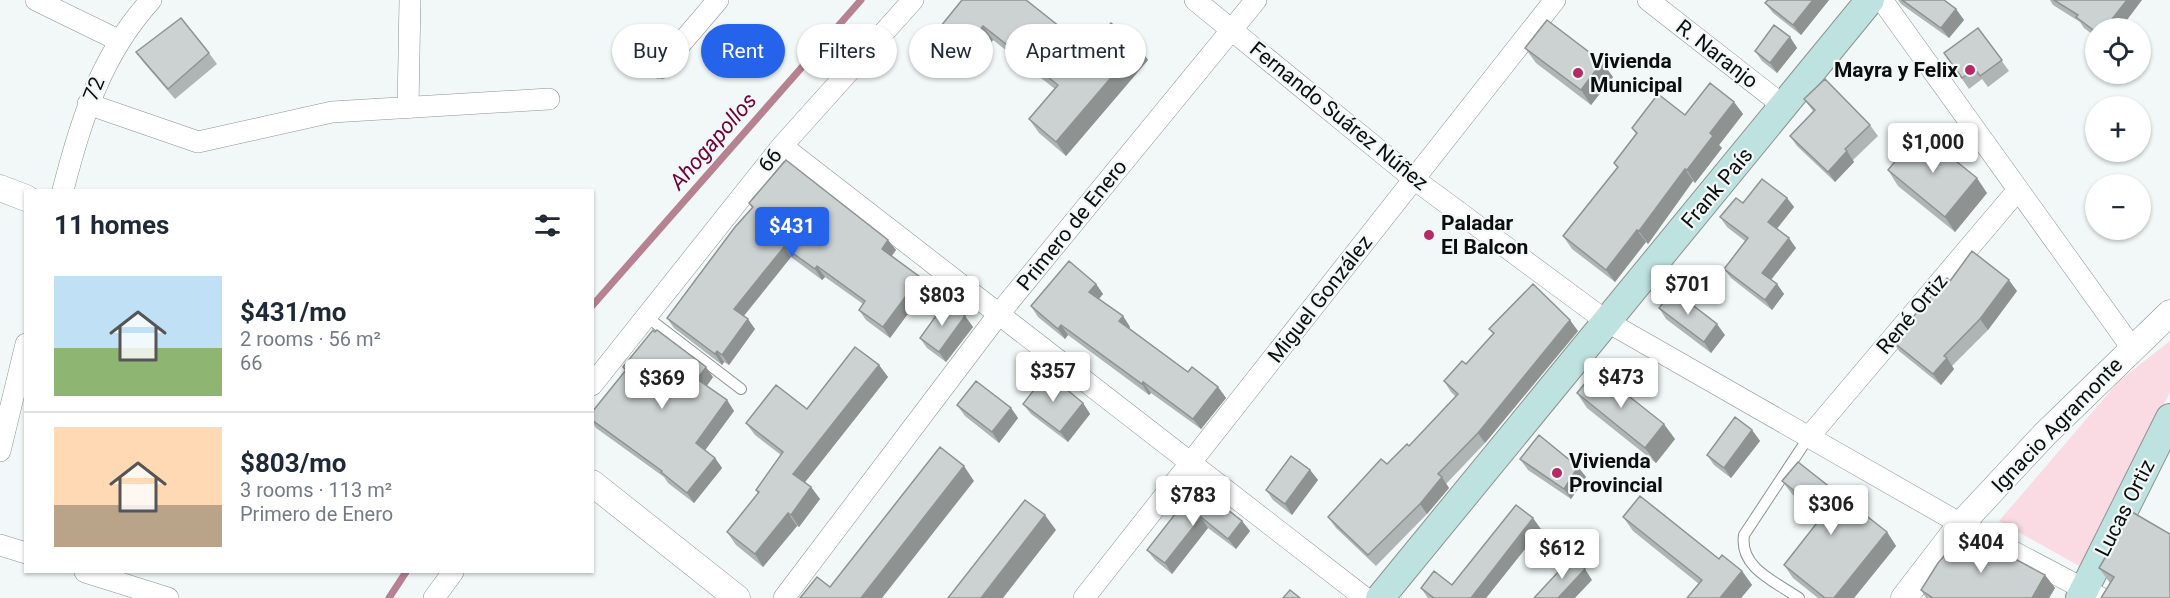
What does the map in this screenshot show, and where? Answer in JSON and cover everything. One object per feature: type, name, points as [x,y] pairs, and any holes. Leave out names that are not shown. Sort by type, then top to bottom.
[{"type":"main road","name":"Frank País","points":[[1380,598],[1606,321],[1785,107],[1870,0]]},
{"type":"main road","name":"Lucas Ortiz","points":[[2089,595],[2170,418]]},
{"type":"street","points":[[36,0],[120,40]]},
{"type":"street","name":"72","points":[[63,189],[80,124],[102,70],[132,21],[151,0]]},
{"type":"street","points":[[408,108],[410,0]]},
{"type":"street","points":[[689,34],[718,0]]},
{"type":"street","name":"66","points":[[594,382],[782,146],[913,0]]},
{"type":"street","name":"Fernando Suárez Núñez","points":[[1196,0],[1414,179],[1606,321],[1808,438],[2089,595]]},
{"type":"street","name":"Primero de Enero","points":[[784,598],[998,315],[1256,0]]},
{"type":"street","name":"Miguel González","points":[[1084,598],[1555,0]]},
{"type":"street","name":"R. Naranjo","points":[[1648,0],[1785,107]]},
{"type":"street","points":[[1882,0],[2132,348]]},
{"type":"street","points":[[88,104],[198,142],[332,112],[549,99]]},
{"type":"street","points":[[782,146],[1365,598]]},
{"type":"street","points":[[0,188],[24,197]]},
{"type":"street","name":"René Ortiz","points":[[1808,438],[2017,191]]},
{"type":"street","name":"Ignacio Agramonte","points":[[1904,598],[1961,524],[2045,434],[2170,313]]},
{"type":"street","points":[[0,451],[24,352]]},
{"type":"street","points":[[594,485],[737,598]]},
{"type":"street","points":[[0,545],[24,552]]},
{"type":"street","points":[[88,573],[168,598]]},
{"type":"street","points":[[434,598],[452,573]]},
{"type":"lane","points":[[647,316],[741,389]]},
{"type":"lane","points":[[1799,598],[1749,564],[1743,546],[1744,535],[1808,438]]},
{"type":"shaded area","points":[[2170,341],[2170,392],[2081,567],[1999,521],[2119,381]]},
{"type":"building","points":[[962,0],[1026,0],[1056,24],[1005,24],[1005,43],[993,34],[993,24],[943,24]]},
{"type":"building","points":[[1768,0],[1813,0],[1793,25],[1765,3]]},
{"type":"building","points":[[1902,0],[1944,0],[1956,9],[1941,28]]},
{"type":"building","points":[[2054,0],[2127,0],[2113,18],[2085,18],[2085,24],[2076,17],[2078,15]]},
{"type":"building","points":[[181,18],[209,53],[168,89],[136,52]]},
{"type":"building","name":"Vivienda Municipal","points":[[1547,20],[1602,62],[1581,90],[1525,48]]},
{"type":"building","points":[[1774,25],[1790,37],[1770,63],[1755,51]]},
{"type":"building","points":[[1978,28],[2002,60],[1980,76],[1975,69],[1962,78],[1944,53]]},
{"type":"building","points":[[1049,78],[1111,78],[1056,142],[1029,119],[1058,85]]},
{"type":"building","points":[[1825,79],[1870,125],[1845,149],[1847,151],[1828,172],[1790,136],[1815,110],[1804,99]]},
{"type":"building","points":[[1710,83],[1734,102],[1710,133],[1713,136],[1606,270],[1563,236],[1618,167],[1614,163],[1637,133],[1632,128],[1658,94],[1685,115]]},
{"type":"building","points":[[1920,132],[1977,178],[1945,217],[1888,170]]},
{"type":"building","points":[[786,160],[888,240],[882,249],[920,277],[883,327],[859,310],[865,301],[817,266],[815,269],[784,247],[734,309],[748,319],[722,355],[717,351],[715,354],[667,318],[735,227],[753,207],[749,203]]},
{"type":"building","points":[[1762,179],[1787,198],[1768,222],[1789,238],[1762,273],[1777,284],[1765,300],[1724,269],[1748,238],[1720,217],[1736,198],[1743,203]]},
{"type":"building","points":[[1972,251],[2009,280],[1980,319],[1944,356],[1947,358],[1933,374],[1892,341],[1947,278],[1950,281]]},
{"type":"building","points":[[1069,261],[1096,284],[1089,292],[1123,316],[1119,321],[1188,372],[1192,367],[1218,387],[1193,419],[1061,325],[1058,329],[1031,306]]},
{"type":"building","points":[[1533,284],[1570,320],[1478,433],[1438,474],[1442,477],[1420,504],[1368,555],[1328,517],[1381,459],[1387,464],[1407,444],[1409,446],[1458,394],[1444,381],[1462,361],[1466,364],[1494,333],[1489,329]]},
{"type":"building","points":[[1673,290],[1717,324],[1704,342],[1659,308]]},
{"type":"building","points":[[946,302],[965,316],[939,352],[920,338]]},
{"type":"building","points":[[653,330],[655,332],[657,330],[706,367],[697,379],[727,400],[696,443],[715,458],[687,493],[662,471],[594,421],[594,410],[626,370],[623,367]]},
{"type":"building","points":[[855,347],[879,365],[793,474],[811,487],[791,515],[788,513],[755,554],[727,532],[759,492],[756,490],[783,452],[746,423],[776,385],[807,409]]},
{"type":"building","points":[[1596,370],[1664,424],[1645,448],[1577,393]]},
{"type":"building","points":[[1047,373],[1083,403],[1060,432],[1023,404]]},
{"type":"building","points":[[976,381],[1011,408],[992,432],[957,405]]},
{"type":"building","points":[[1735,417],[1752,430],[1724,468],[1707,455]]},
{"type":"building","name":"Vivienda Provincial","points":[[1539,435],[1578,467],[1564,489],[1520,459]]},
{"type":"building","points":[[940,447],[964,466],[861,598],[800,598],[817,577],[830,587]]},
{"type":"building","points":[[1291,456],[1310,470],[1285,504],[1266,490]]},
{"type":"building","points":[[1798,462],[1887,532],[1834,598],[1825,598],[1784,565],[1824,514],[1782,481]]},
{"type":"building","points":[[1209,495],[1242,521],[1228,539],[1201,517],[1165,563],[1147,550],[1183,504],[1195,513]]},
{"type":"building","points":[[1640,496],[1719,559],[1722,555],[1742,571],[1720,598],[1687,598],[1702,580],[1623,517]]},
{"type":"building","points":[[1025,500],[1045,515],[981,598],[948,598]]},
{"type":"building","points":[[1516,505],[1533,518],[1471,598],[1434,598],[1421,588],[1434,571],[1452,585]]},
{"type":"building","points":[[2132,512],[2170,534],[2170,598],[2101,598],[2114,577],[2099,568]]},
{"type":"building","points":[[1965,532],[2045,575],[2032,598],[1933,598],[1921,590],[1938,563]]},
{"type":"building","points":[[1572,557],[1585,569],[1558,598],[1534,598]]},
{"type":"building","points":[[1290,590],[1300,598],[1283,598]]},
{"type":"waterway","name":"Ahogapollos","points":[[594,304],[861,0]]},
{"type":"waterway","name":"Ahogapollos","points":[[389,598],[405,573]]},
{"type":"place","name":"Mayra y Felix","points":[[1970,70]]},
{"type":"place","name":"Vivienda Municipal","points":[[1578,73]]},
{"type":"place","name":"Paladar El Balcon","points":[[1429,235]]},
{"type":"place","name":"Vivienda Provincial","points":[[1557,473]]}]
